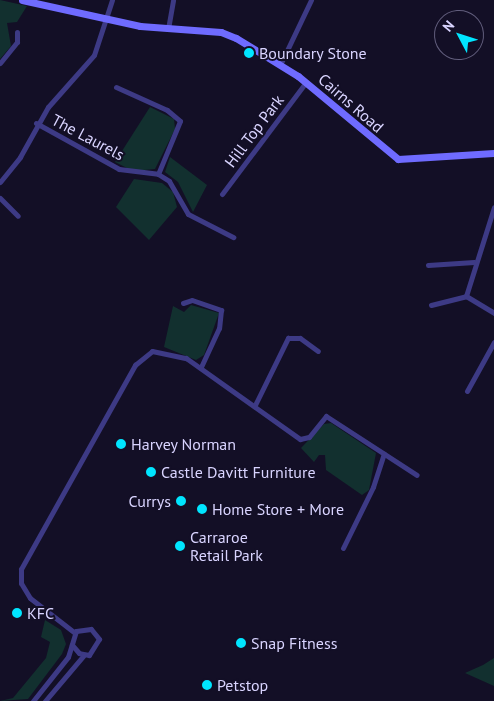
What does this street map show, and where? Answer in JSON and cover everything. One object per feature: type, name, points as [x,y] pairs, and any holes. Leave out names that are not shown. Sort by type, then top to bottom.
[{"type":"street","name":"Cairns Road","points":[[22,0],[106,19],[168,30],[222,32],[306,82],[398,159],[494,153]]},
{"type":"street","points":[[0,182],[20,157],[36,123],[94,55],[112,0]]},
{"type":"street","points":[[168,30],[173,0]]},
{"type":"street","points":[[280,65],[310,0]]},
{"type":"street","points":[[0,63],[17,42],[17,32]]},
{"type":"street","name":"Hill Top Park","points":[[222,194],[306,82]]},
{"type":"street","points":[[116,87],[167,110],[180,121],[158,174],[169,181],[188,214],[233,238]]},
{"type":"street","name":"The Laurels","points":[[36,123],[119,169],[158,174]]},
{"type":"street","points":[[0,198],[18,216]]},
{"type":"street","points":[[466,296],[474,262],[494,207]]},
{"type":"street","points":[[428,265],[474,262]]},
{"type":"street","points":[[431,305],[466,296],[494,313]]},
{"type":"street","points":[[183,303],[192,300],[221,310],[219,328],[201,367]]},
{"type":"street","points":[[255,405],[288,338],[300,338],[318,350]]},
{"type":"street","points":[[467,391],[494,342]]},
{"type":"street","points":[[75,633],[30,598],[21,583],[21,569],[136,365],[158,350],[201,367],[300,439],[309,437],[326,416],[416,475]]},
{"type":"street","points":[[343,548],[373,488],[384,454]]},
{"type":"street","points":[[44,701],[84,655],[97,649],[98,635],[87,628],[75,633]]},
{"type":"street","points":[[34,701],[72,645],[75,633]]},
{"type":"street","points":[[72,645],[84,655]]},
{"type":"green space","points":[[0,0],[27,6],[17,22],[7,23],[11,46],[0,59]]},
{"type":"green space","points":[[150,107],[174,119],[175,129],[155,169],[133,171],[115,162]]},
{"type":"green space","points":[[170,157],[207,185],[193,212],[178,182],[165,172]]},
{"type":"green space","points":[[134,179],[162,183],[173,192],[177,207],[149,240],[116,207]]},
{"type":"green space","points":[[191,305],[219,313],[204,355],[196,360],[164,347],[173,306],[184,312]]},
{"type":"green space","points":[[331,423],[376,453],[369,490],[362,495],[326,470],[325,455],[319,455],[314,462],[301,448],[324,424]]},
{"type":"green space","points":[[45,620],[61,630],[66,644],[62,654],[28,699],[0,701],[13,698],[46,658],[50,642],[41,637]]},
{"type":"green space","points":[[494,658],[494,686],[465,673],[483,665]]},
{"type":"place","name":"Boundary Stone","points":[[249,53]]},
{"type":"place","name":"Harvey Norman","points":[[121,444]]},
{"type":"place","name":"Castle Davitt Furniture","points":[[151,472]]},
{"type":"place","name":"Currys","points":[[181,501]]},
{"type":"place","name":"Home Store + More","points":[[202,509]]},
{"type":"place","name":"Carraroe Retail Park","points":[[180,546]]},
{"type":"place","name":"KFC","points":[[17,613]]},
{"type":"place","name":"Snap Fitness","points":[[241,643]]},
{"type":"place","name":"Petstop","points":[[207,685]]}]
